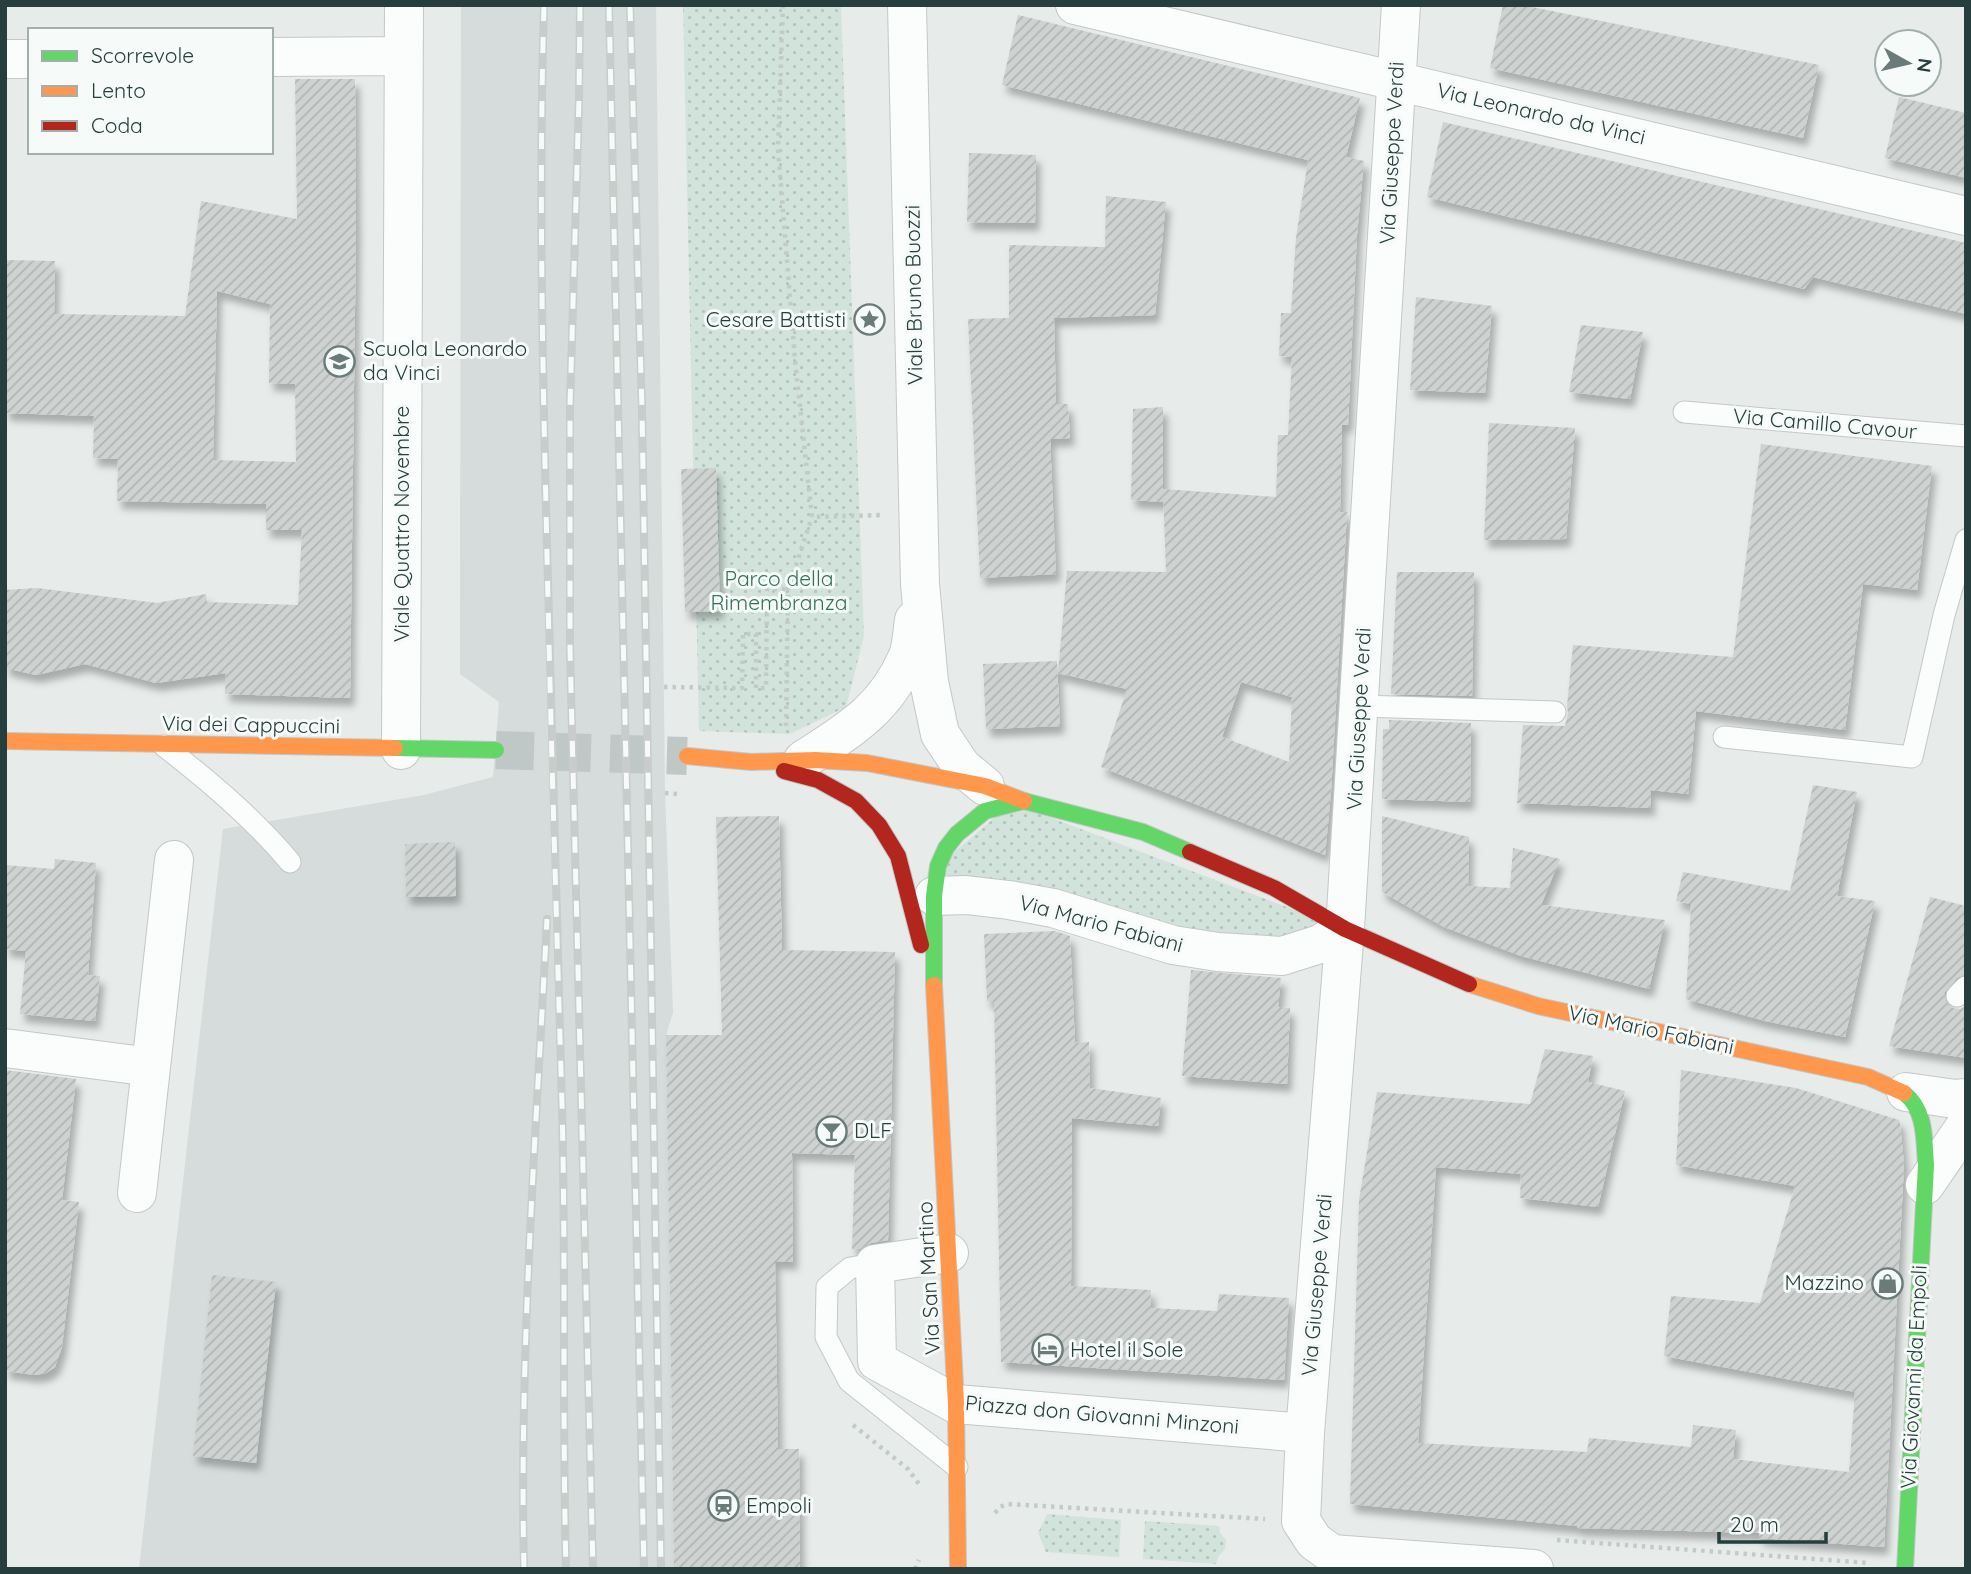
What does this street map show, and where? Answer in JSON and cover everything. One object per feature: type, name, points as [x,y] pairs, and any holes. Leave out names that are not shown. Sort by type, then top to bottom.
[{"type":"main road","name":"Via dei Cappuccini","points":[[5,741],[496,750]]},
{"type":"main road","points":[[687,756],[751,762],[803,760],[867,763],[985,786],[1024,801]]},
{"type":"main road","points":[[751,762],[818,780],[856,801],[879,825],[898,856],[913,919],[934,985]]},
{"type":"main road","points":[[934,985],[934,896],[938,866],[946,848],[957,834],[985,811],[1024,801]]},
{"type":"main road","name":"Via Mario Fabiani","points":[[1024,801],[1143,832],[1274,888],[1345,929],[1472,985],[1538,1006],[1868,1077],[1906,1092]]},
{"type":"main road","name":"Via San Martino","points":[[934,985],[956,1404],[958,1569]]},
{"type":"main road","name":"Via Giovanni da Empoli","points":[[1905,1567],[1927,1165],[1923,1119],[1906,1092]]},
{"type":"street","name":"Viale Quattro Novembre","points":[[401,750],[404,5]]},
{"type":"street","name":"Viale Bruno Buozzi","points":[[907,5],[920,584],[929,682],[940,734],[962,767],[985,786]]},
{"type":"street","name":"Via Leonardo da Vinci","points":[[1075,5],[1966,216]]},
{"type":"street","name":"Via Giuseppe Verdi","points":[[1305,1433],[1360,706],[1401,5]]},
{"type":"street","points":[[273,57],[403,56]]},
{"type":"street","points":[[5,59],[28,59]]},
{"type":"street","name":"Viale Bruno Buozzi","points":[[803,760],[877,707],[908,657],[920,584]]},
{"type":"street","points":[[137,1193],[174,860]]},
{"type":"street","name":"Via Mario Fabiani","points":[[934,896],[967,895],[1053,908],[1173,945],[1218,952],[1282,956],[1320,944],[1345,929]]},
{"type":"street","points":[[5,1048],[151,1067]]},
{"type":"street","name":"Via Mario Fabiani","points":[[1906,1092],[1966,1098]]},
{"type":"street","points":[[1926,1185],[1966,1125]]},
{"type":"street","points":[[875,1264],[949,1253]]},
{"type":"street","name":"Piazza don Giovanni Minzoni","points":[[875,1264],[877,1361],[956,1404],[1305,1433]]},
{"type":"street","points":[[1305,1433],[1301,1521],[1314,1541],[1321,1561],[1541,1554]]},
{"type":"lane","name":"Via Camillo Cavour","points":[[1684,412],[1966,436]]},
{"type":"lane","points":[[1724,737],[1912,757],[1944,615],[1966,540]]},
{"type":"lane","points":[[1360,706],[1555,712]]},
{"type":"lane","points":[[162,744],[267,834],[290,862]]},
{"type":"lane","points":[[875,1264],[850,1268],[827,1287],[826,1337],[849,1381],[957,1467]]},
{"type":"path","points":[[783,5],[778,149],[794,360],[812,517],[788,589],[786,727]]},
{"type":"path","points":[[812,517],[919,514]]},
{"type":"path","points":[[664,687],[766,688],[767,589],[788,589]]},
{"type":"path","points":[[743,688],[743,634],[756,634],[756,688]]},
{"type":"path","points":[[995,1514],[1000,1507],[1007,1504],[1278,1520]]},
{"type":"path","points":[[1541,1554],[1905,1567]]},
{"type":"shaded area","points":[[461,5],[656,5],[665,793],[673,1013],[666,1035],[674,1569],[139,1569],[223,829],[424,795],[493,777],[499,702],[460,674]]},
{"type":"green space","name":"Parco della Rimembranza","points":[[683,5],[841,5],[864,636],[846,707],[790,734],[699,731]]},
{"type":"green space","points":[[1012,803],[1345,929],[1282,956],[967,895],[938,866]]},
{"type":"green space","points":[[1047,1514],[1121,1520],[1119,1557],[1046,1552],[1038,1533]]},
{"type":"green space","points":[[1145,1521],[1219,1526],[1220,1533],[1226,1540],[1225,1549],[1216,1564],[1143,1559]]},
{"type":"building","points":[[1503,5],[1522,5],[1819,65],[1803,138],[1490,68]]},
{"type":"building","points":[[1018,15],[1360,98],[1346,157],[1364,161],[1357,234],[1348,425],[1342,425],[1340,512],[1347,512],[1325,855],[1101,767],[1127,689],[1058,673],[1067,571],[1166,572],[1163,489],[1276,497],[1278,435],[1288,435],[1292,357],[1279,356],[1281,313],[1291,313],[1296,238],[1308,160],[1002,85]],"holes":[[[1241,682],[1292,697],[1289,762],[1222,737]]]},
{"type":"building","points":[[295,79],[355,79],[356,231],[350,698],[225,694],[226,673],[156,683],[85,664],[36,675],[5,668],[5,590],[37,588],[157,603],[206,594],[207,602],[298,605],[302,530],[266,530],[266,504],[117,501],[118,459],[93,458],[94,416],[5,413],[5,260],[55,261],[54,314],[185,316],[201,201],[297,219]],"holes":[[[217,291],[270,304],[269,383],[295,384],[296,462],[213,460]]]},
{"type":"building","points":[[1899,98],[1966,113],[1966,178],[1885,158]]},
{"type":"building","points":[[1443,122],[1966,243],[1966,314],[1813,277],[1804,289],[1427,197]]},
{"type":"building","points":[[969,153],[1036,155],[1035,223],[967,222]]},
{"type":"building","points":[[1106,196],[1166,202],[1155,315],[1054,318],[1056,404],[1068,404],[1070,438],[1050,439],[1056,574],[980,578],[968,319],[1009,318],[1009,245],[1105,247]]},
{"type":"building","points":[[1416,297],[1492,306],[1485,393],[1410,390]]},
{"type":"building","points":[[1581,325],[1643,332],[1630,399],[1569,392]]},
{"type":"building","points":[[1163,407],[1163,502],[1131,500],[1133,409]]},
{"type":"building","points":[[1489,423],[1575,428],[1566,539],[1484,540]]},
{"type":"building","points":[[1761,444],[1932,466],[1917,590],[1863,584],[1845,730],[1696,711],[1688,794],[1650,790],[1651,808],[1517,803],[1523,725],[1565,726],[1573,645],[1733,657]]},
{"type":"building","points":[[716,468],[720,611],[685,612],[681,469]]},
{"type":"building","points":[[1397,572],[1474,572],[1472,696],[1391,694]]},
{"type":"building","points":[[1057,661],[1060,726],[986,729],[983,664]]},
{"type":"building","points":[[1389,720],[1471,723],[1470,802],[1382,799],[1383,729],[1389,729]]},
{"type":"building","points":[[1813,785],[1857,792],[1837,896],[1875,901],[1845,1037],[1765,1021],[1686,999],[1691,904],[1676,901],[1683,872],[1790,891]]},
{"type":"building","points":[[779,816],[782,950],[895,952],[888,1240],[852,1249],[855,1155],[792,1153],[793,1262],[775,1261],[778,1449],[799,1449],[800,1569],[674,1569],[666,1035],[722,1035],[716,817]]},
{"type":"building","points":[[1382,816],[1469,837],[1468,886],[1510,888],[1513,848],[1560,859],[1541,905],[1665,920],[1649,989],[1521,956],[1444,927],[1382,892]]},
{"type":"building","points":[[455,842],[456,896],[406,897],[405,844]]},
{"type":"building","points":[[55,859],[96,863],[88,975],[100,976],[95,1021],[20,1014],[26,951],[5,949],[5,865],[54,869]]},
{"type":"building","points":[[1930,897],[1966,906],[1966,974],[1957,978],[1944,993],[1947,1005],[1960,1009],[1966,1006],[1966,1058],[1889,1046]]},
{"type":"building","points":[[1055,931],[1070,936],[1075,1043],[1089,1042],[1090,1088],[1161,1098],[1158,1126],[1072,1118],[1071,1286],[1151,1290],[1150,1308],[1217,1311],[1219,1294],[1289,1298],[1284,1380],[1001,1362],[994,1001],[987,1001],[984,934]]},
{"type":"building","points":[[1191,970],[1281,978],[1278,1007],[1290,1008],[1287,1084],[1182,1076]]},
{"type":"building","points":[[1545,1049],[1593,1056],[1588,1082],[1625,1091],[1598,1207],[1520,1198],[1521,1174],[1436,1167],[1418,1443],[1587,1452],[1589,1438],[1691,1447],[1693,1425],[1736,1430],[1733,1459],[1849,1472],[1855,1392],[1664,1356],[1671,1296],[1760,1303],[1795,1186],[1676,1165],[1681,1070],[1796,1088],[1899,1120],[1900,1123],[1904,1165],[1884,1547],[1759,1538],[1759,1533],[1577,1528],[1350,1504],[1359,1200],[1377,1092],[1530,1104]]},
{"type":"building","points":[[5,1070],[76,1079],[62,1200],[79,1202],[62,1347],[55,1367],[46,1373],[35,1375],[5,1371]]},
{"type":"building","points":[[212,1275],[276,1282],[256,1463],[193,1456]]},
{"type":"tunnel","points":[[496,750],[687,756]]},
{"type":"railway","points":[[544,5],[542,319],[563,1163],[566,1569]]},
{"type":"railway","points":[[580,5],[570,405],[570,649],[593,1569]]},
{"type":"railway","points":[[609,5],[644,1569]]},
{"type":"railway","points":[[630,5],[642,410],[661,1569]]},
{"type":"railway","points":[[524,1569],[526,1325],[547,919]]},
{"type":"traffic: fast","points":[[395,748],[496,750]]},
{"type":"traffic: fast","points":[[934,985],[934,896],[938,866],[946,848],[957,834],[985,811],[1024,801],[1143,832],[1190,852]]},
{"type":"traffic: fast","points":[[1904,1093],[1920,1116],[1926,1165],[1905,1569]]},
{"type":"traffic: slow","points":[[5,741],[395,748]]},
{"type":"traffic: slow","points":[[687,756],[751,762],[815,760],[867,763],[985,786],[1024,801]]},
{"type":"traffic: slow","points":[[1469,984],[1538,1006],[1868,1077],[1904,1093]]},
{"type":"traffic: slow","points":[[934,985],[956,1404],[958,1569]]},
{"type":"traffic: jam","points":[[784,771],[818,780],[856,801],[879,825],[898,856],[921,945]]},
{"type":"traffic: jam","points":[[1190,852],[1274,888],[1345,929],[1469,984]]},
{"type":"place","name":"Cesare Battisti","points":[[869,320]]},
{"type":"place","name":"Scuola Leonardo da Vinci","points":[[340,361]]},
{"type":"place","name":"DLF","points":[[831,1131]]},
{"type":"place","name":"Mazzino","points":[[1887,1283]]},
{"type":"place","name":"Hotel il Sole","points":[[1047,1350]]},
{"type":"place","name":"Empoli","points":[[723,1506]]}]
